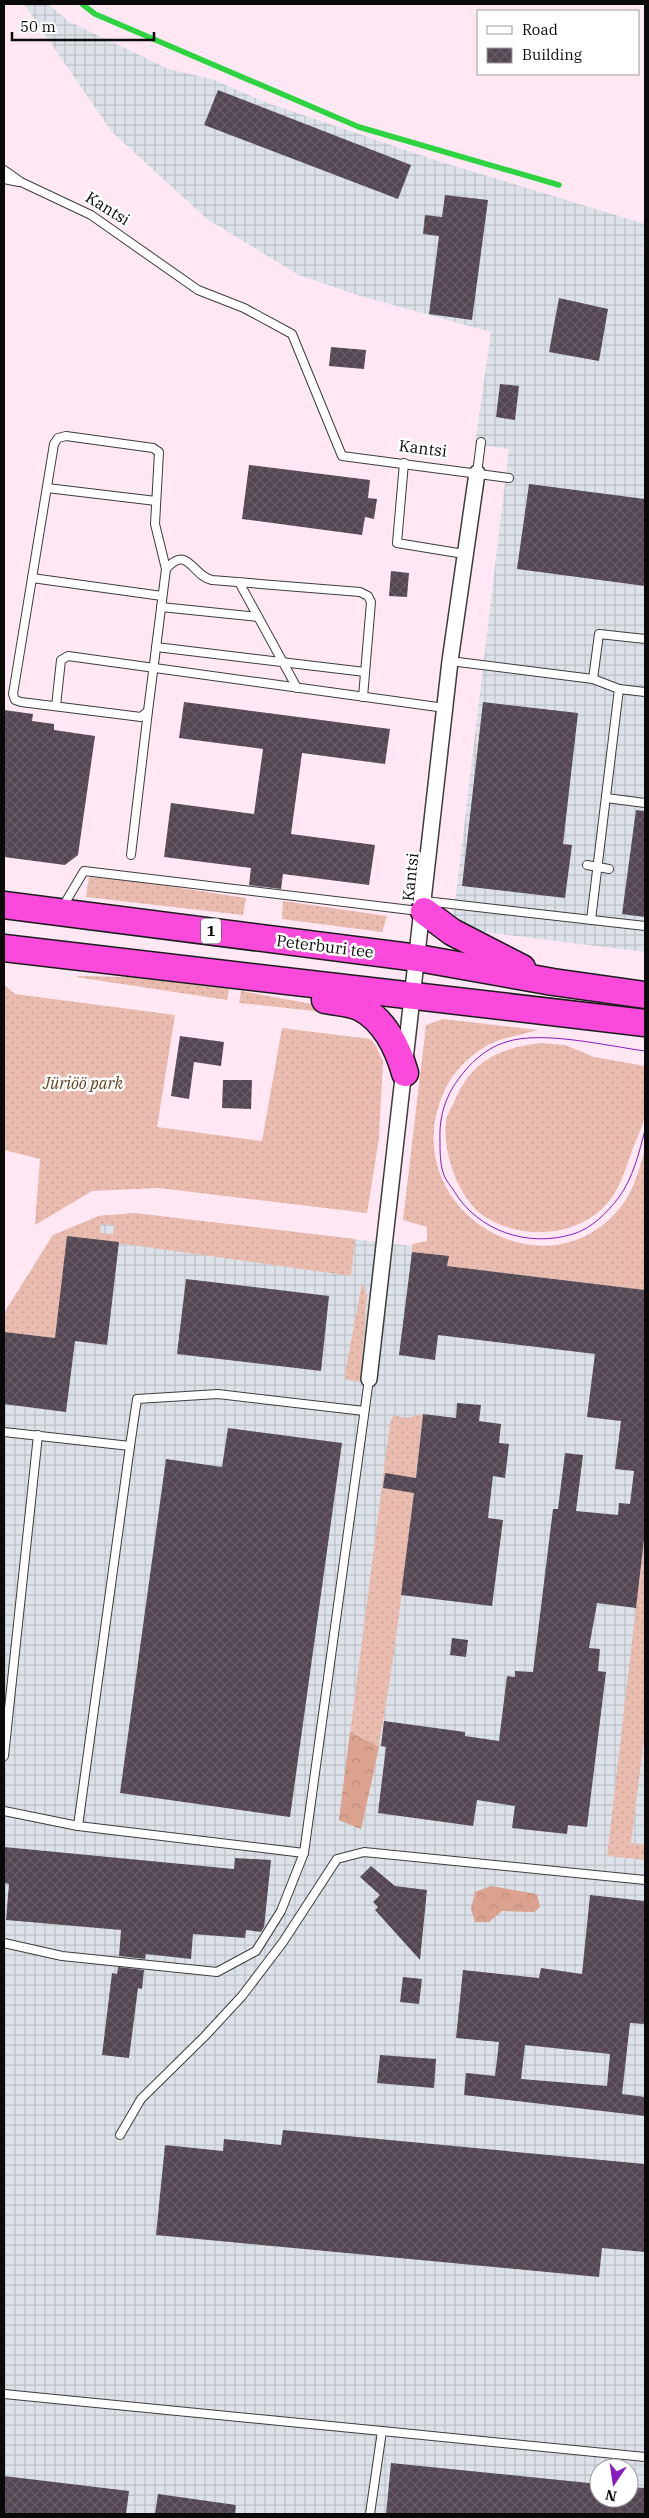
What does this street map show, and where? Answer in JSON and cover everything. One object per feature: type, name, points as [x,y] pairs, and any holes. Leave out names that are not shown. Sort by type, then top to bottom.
[{"type":"highway","name":"Peterburi tee","points":[[4,905],[418,958],[552,982],[645,995]]},
{"type":"highway","points":[[424,906],[452,932],[552,982]]},
{"type":"highway","points":[[4,948],[645,1023]]},
{"type":"highway","points":[[235,975],[308,997],[359,1007],[374,1019],[390,1037],[400,1056],[405,1073]]},
{"type":"street","name":"Kantsi","points":[[369,1379],[414,996],[450,661],[476,473]]},
{"type":"lane","name":"Kantsi","points":[[4,170],[20,182],[91,215],[198,290],[244,308],[292,334],[342,456],[476,473]]},
{"type":"lane","points":[[4,179],[20,182]]},
{"type":"lane","points":[[131,854],[166,568],[155,533],[159,452],[153,448],[66,436],[58,438],[54,444],[13,694],[15,700],[21,702],[141,717],[148,711]]},
{"type":"lane","points":[[481,442],[476,473],[509,478]]},
{"type":"lane","points":[[404,464],[397,543],[464,554]]},
{"type":"lane","points":[[47,488],[156,501]]},
{"type":"lane","points":[[166,568],[173,561],[188,560],[205,579],[360,592],[368,596],[371,602],[363,697]]},
{"type":"lane","points":[[32,578],[162,596]]},
{"type":"lane","points":[[239,582],[297,688]]},
{"type":"lane","points":[[161,607],[258,617]]},
{"type":"lane","points":[[593,679],[599,634],[645,639]]},
{"type":"lane","points":[[156,647],[365,672]]},
{"type":"lane","points":[[56,706],[60,660],[64,656],[445,708]]},
{"type":"lane","points":[[450,661],[593,679],[619,689],[645,692]]},
{"type":"lane","points":[[591,920],[619,689]]},
{"type":"lane","points":[[606,798],[645,803]]},
{"type":"lane","points":[[587,865],[610,869]]},
{"type":"lane","points":[[60,912],[84,871],[424,906],[645,926]]},
{"type":"lane","points":[[4,1943],[62,1956],[217,1972],[256,1952],[281,1911],[304,1853],[369,1379]]},
{"type":"lane","points":[[78,1826],[137,1399],[218,1394],[364,1411]]},
{"type":"lane","points":[[4,1432],[130,1446]]},
{"type":"lane","points":[[4,1756],[38,1436]]},
{"type":"lane","points":[[4,1811],[78,1826],[304,1853]]},
{"type":"lane","points":[[120,2134],[141,2100],[242,1996],[283,1942],[337,1859],[364,1852],[645,1880]]},
{"type":"lane","points":[[4,2394],[645,2457]]},
{"type":"lane","points":[[370,2514],[382,2431]]},
{"type":"shaded area","points":[[24,4],[48,4],[68,21],[168,69],[212,79],[262,101],[435,160],[645,224],[643,255],[645,255],[645,952],[452,928],[509,449],[475,444],[491,332],[357,295],[299,275],[207,219],[112,132]]},
{"type":"shaded area","points":[[645,1205],[645,2514],[4,2514],[4,1313],[53,1235],[99,1216],[134,1213],[612,1270]]},
{"type":"green space","points":[[89,877],[135,881],[246,898],[243,915],[86,897]]},
{"type":"green space","points":[[283,901],[387,916],[382,932],[282,919]]},
{"type":"green space","points":[[76,977],[128,977],[229,989],[227,1000]]},
{"type":"green space","name":"Jüriöö park","points":[[4,985],[15,994],[175,1015],[157,1127],[262,1141],[282,1028],[370,1039],[376,1046],[383,1061],[379,1138],[367,1213],[159,1188],[92,1191],[35,1225],[40,1159],[4,1150]]},
{"type":"green space","points":[[241,991],[345,1010],[333,1013],[239,1003]]},
{"type":"green space","points":[[443,1019],[538,1030],[500,1040],[480,1050],[458,1069],[443,1093],[434,1142],[442,1178],[462,1209],[490,1231],[523,1244],[558,1245],[593,1232],[623,1204],[634,1184],[645,1148],[645,1290],[447,1266],[448,1256],[412,1252],[412,1244],[427,1241],[427,1227],[403,1220],[426,1025]]},
{"type":"green space","points":[[541,1043],[565,1045],[594,1057],[645,1066],[646,1103],[643,1124],[613,1196],[587,1220],[572,1227],[537,1232],[503,1226],[477,1211],[468,1200],[454,1175],[445,1133],[447,1116],[462,1086],[479,1066],[489,1058],[513,1048]]},
{"type":"green space","points":[[134,1213],[355,1239],[351,1276],[68,1236],[55,1338],[4,1332],[4,1313],[53,1235],[99,1216]],"holes":[[[101,1224],[114,1225],[113,1234],[100,1233]]]},
{"type":"green space","points":[[362,1283],[367,1295],[360,1382],[344,1379]]},
{"type":"green space","points":[[423,1414],[391,1675],[361,1829],[339,1820],[390,1423],[393,1415],[406,1418]]},
{"type":"green space","points":[[645,1531],[645,1731],[631,1843],[645,1845],[645,1860],[607,1856]]},
{"type":"green space","points":[[350,1732],[379,1747],[361,1829],[339,1820]]},
{"type":"green space","points":[[491,1886],[537,1894],[540,1907],[534,1912],[502,1911],[489,1922],[475,1922],[471,1909],[475,1892]]},
{"type":"building","points":[[218,90],[411,165],[398,199],[204,125]]},
{"type":"building","points":[[445,195],[488,200],[472,320],[429,314],[439,236],[423,234],[425,215],[442,217]]},
{"type":"building","points":[[559,298],[608,309],[599,361],[549,352]]},
{"type":"building","points":[[331,347],[366,350],[364,369],[329,366]]},
{"type":"building","points":[[500,384],[519,386],[515,420],[496,417]]},
{"type":"building","points":[[249,465],[370,480],[368,498],[377,499],[374,519],[365,517],[362,535],[242,519]]},
{"type":"building","points":[[529,484],[645,499],[645,586],[517,569]]},
{"type":"building","points":[[391,571],[409,573],[407,597],[389,596]]},
{"type":"building","points":[[184,702],[390,729],[385,764],[302,753],[291,834],[375,845],[369,885],[283,874],[281,889],[249,885],[251,868],[164,857],[171,803],[254,814],[263,749],[179,738]]},
{"type":"building","points":[[483,702],[578,713],[563,844],[572,845],[565,898],[462,886]]},
{"type":"building","points":[[4,710],[33,714],[32,721],[54,724],[54,730],[95,736],[78,855],[65,865],[4,857]]},
{"type":"building","points":[[636,810],[645,811],[645,917],[622,914]]},
{"type":"building","points":[[180,1036],[224,1042],[221,1066],[194,1062],[189,1099],[171,1096]]},
{"type":"building","points":[[223,1080],[252,1080],[251,1109],[222,1108]]},
{"type":"building","points":[[67,1236],[119,1242],[107,1345],[75,1341],[66,1412],[4,1404],[4,1332],[55,1338]]},
{"type":"building","points":[[412,1252],[449,1256],[447,1266],[645,1290],[645,1531],[636,1608],[597,1603],[589,1648],[600,1649],[598,1671],[606,1672],[587,1827],[568,1825],[567,1834],[512,1828],[515,1806],[477,1800],[473,1826],[378,1813],[386,1747],[381,1746],[384,1721],[465,1732],[465,1736],[499,1741],[507,1676],[515,1677],[515,1671],[533,1672],[553,1509],[558,1509],[565,1453],[583,1455],[576,1511],[618,1515],[619,1503],[630,1504],[634,1471],[615,1469],[621,1421],[587,1417],[595,1354],[438,1335],[435,1360],[399,1355]]},
{"type":"building","points":[[186,1279],[329,1296],[321,1371],[177,1354]]},
{"type":"building","points":[[457,1403],[481,1405],[479,1421],[501,1424],[499,1443],[509,1444],[505,1478],[493,1476],[488,1518],[503,1520],[492,1606],[401,1595],[414,1493],[383,1488],[385,1473],[416,1478],[423,1414],[456,1418]]},
{"type":"building","points":[[228,1428],[342,1443],[290,1817],[120,1793],[166,1459],[222,1467]]},
{"type":"building","points":[[452,1638],[468,1640],[466,1657],[450,1655]]},
{"type":"building","points":[[4,1847],[234,1869],[235,1858],[271,1860],[264,1927],[261,1932],[246,1930],[245,1938],[193,1934],[191,1959],[146,1954],[145,1959],[119,1956],[121,1930],[6,1920],[9,1884],[4,1883]]},
{"type":"building","points":[[371,1866],[395,1886],[427,1890],[420,1960],[375,1910],[378,1907],[373,1902],[380,1895],[360,1877]]},
{"type":"building","points":[[590,1895],[645,1901],[645,2024],[630,2023],[622,2094],[645,2097],[645,2116],[464,2095],[466,2073],[495,2076],[499,2042],[456,2038],[463,1970],[539,1978],[541,1968],[582,1974]],"holes":[[[525,2045],[610,2054],[607,2086],[521,2079]]]},
{"type":"building","points":[[118,1967],[144,1970],[142,1989],[138,1988],[129,2058],[102,2055],[112,1973],[117,1974]]},
{"type":"building","points":[[403,1977],[422,1979],[419,2004],[400,2002]]},
{"type":"building","points":[[380,2055],[436,2059],[434,2088],[377,2083]]},
{"type":"building","points":[[283,2130],[645,2164],[645,2252],[602,2248],[599,2277],[156,2235],[165,2145],[223,2151],[224,2139],[281,2145]]},
{"type":"building","points":[[391,2463],[589,2483],[589,2508],[639,2508],[639,2488],[645,2488],[645,2514],[386,2514]]},
{"type":"building","points":[[4,2476],[129,2491],[126,2514],[4,2514]]},
{"type":"building","points":[[158,2494],[236,2505],[235,2514],[155,2514]]},
{"type":"waterway","points":[[82,4],[95,14],[359,127],[559,185]]},
{"type":"tram line","points":[[645,1051],[556,1038],[521,1039],[506,1042],[490,1049],[476,1060],[453,1087],[442,1113],[440,1154],[446,1179],[464,1205],[476,1217],[506,1233],[539,1239],[556,1238],[580,1232],[599,1219],[615,1203],[632,1174],[645,1130]]}]
